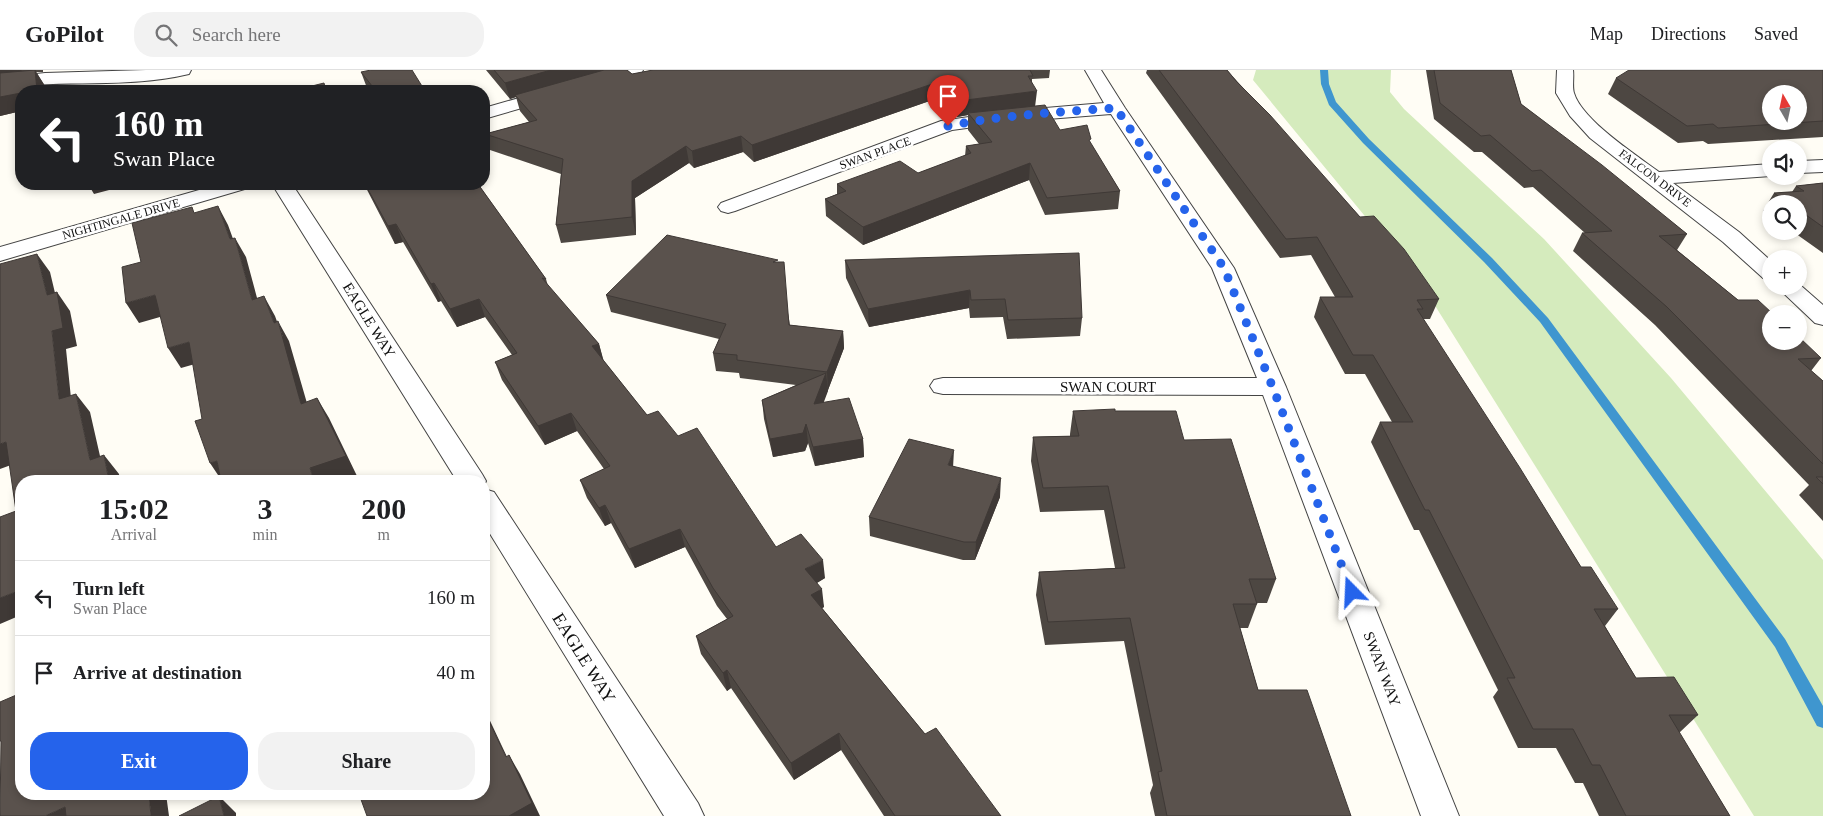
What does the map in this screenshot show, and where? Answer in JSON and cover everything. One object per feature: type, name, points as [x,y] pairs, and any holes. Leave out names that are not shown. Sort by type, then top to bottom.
[{"type":"street","points":[[0,83],[52,74],[131,76],[183,70]]},
{"type":"street","points":[[490,112],[635,70]]},
{"type":"street","name":"SWAN WAY","points":[[1093,70],[1116,108],[1224,268],[1273,388],[1440,816]]},
{"type":"street","name":"FALCON DRIVE","points":[[1565,70],[1565,93],[1576,112],[1597,134],[1732,237],[1762,264]]},
{"type":"street","name":"SWAN PLACE","points":[[728,207],[948,126],[1024,114],[1116,108]]},
{"type":"street","points":[[1807,167],[1823,166]]},
{"type":"street","points":[[1657,178],[1762,171]]},
{"type":"street","name":"NIGHTINGALE DRIVE","points":[[0,254],[220,190]]},
{"type":"street","name":"EAGLE WAY","points":[[286,190],[468,475]]},
{"type":"street","points":[[1797,295],[1823,318]]},
{"type":"street","name":"SWAN COURT","points":[[943,386],[1273,388]]},
{"type":"street","name":"EAGLE WAY","points":[[490,509],[685,816]]},
{"type":"green space","points":[[1256,70],[1391,70],[1390,92],[1404,109],[1544,239],[1671,378],[1823,560],[1823,816],[1754,816],[1424,288],[1253,80]]},
{"type":"building","points":[[35,70],[36,85],[15,85],[15,94],[0,97],[0,73]]},
{"type":"building","points":[[371,70],[412,70],[421,85],[371,85],[361,72]]},
{"type":"building","points":[[494,70],[551,70],[505,83]]},
{"type":"building","points":[[604,70],[627,70],[632,74],[653,70],[1030,70],[1033,76],[1028,76],[1037,91],[958,101],[941,81],[752,145],[741,136],[692,151],[686,146],[632,181],[632,217],[556,225],[563,159],[490,136],[490,133],[537,120],[515,95]]},
{"type":"building","points":[[1159,70],[1227,70],[1270,115],[1360,217],[1374,216],[1404,249],[1439,299],[1417,300],[1423,309],[1417,309],[1520,468],[1581,567],[1591,567],[1618,609],[1594,609],[1636,678],[1674,677],[1698,715],[1669,715],[1730,816],[1626,816],[1600,765],[1592,765],[1573,729],[1533,729],[1507,678],[1515,678],[1429,510],[1425,510],[1380,422],[1413,422],[1373,355],[1353,355],[1320,297],[1353,297],[1317,237],[1286,239]]},
{"type":"building","points":[[1434,70],[1511,70],[1521,104],[1602,165],[1687,234],[1659,236],[1738,300],[1758,300],[1763,305],[1762,350],[1807,350],[1807,345],[1821,358],[1798,359],[1823,381],[1823,464],[1667,307],[1582,233],[1612,231],[1541,170],[1532,171],[1490,135],[1481,136],[1440,103]]},
{"type":"building","points":[[1629,70],[1823,70],[1823,121],[1808,122],[1808,85],[1762,85],[1762,125],[1718,128],[1713,124],[1687,126],[1616,78]]},
{"type":"building","points":[[1045,105],[1060,130],[1087,125],[1091,139],[1089,140],[1120,191],[1047,198],[1030,163],[863,227],[825,199],[846,191],[837,184],[900,161],[918,173],[971,153],[966,146],[992,142],[968,113]]},
{"type":"building","points":[[1823,183],[1823,227],[1807,216],[1807,195],[1777,195],[1774,193],[1804,191],[1796,186]]},
{"type":"building","points":[[368,190],[482,190],[546,279],[542,278],[599,344],[592,346],[647,415],[658,411],[678,436],[697,428],[776,547],[801,534],[823,560],[805,569],[822,589],[811,595],[925,734],[936,728],[1001,816],[895,816],[839,733],[791,763],[727,670],[723,673],[696,636],[733,616],[713,588],[680,529],[629,549],[605,505],[599,508],[580,480],[610,466],[571,413],[538,426],[495,362],[517,353],[479,299],[450,309],[434,283],[431,284],[396,224],[388,226]]},
{"type":"building","points":[[218,206],[230,239],[235,238],[252,300],[264,296],[274,323],[278,321],[301,404],[317,398],[346,456],[310,468],[312,475],[220,475],[217,461],[210,463],[195,421],[202,419],[189,342],[168,348],[155,295],[126,303],[122,267],[141,262],[132,223],[192,207],[194,213]]},
{"type":"building","points":[[667,235],[778,260],[773,262],[784,262],[789,325],[843,331],[827,372],[737,360],[737,355],[713,353],[726,324],[606,295]]},
{"type":"building","points":[[1079,253],[1082,318],[1008,320],[1005,299],[971,300],[970,290],[868,309],[845,260]]},
{"type":"building","points":[[37,254],[47,295],[57,292],[63,328],[52,331],[59,399],[76,394],[90,460],[104,455],[108,475],[15,475],[15,504],[6,442],[0,444],[0,264]]},
{"type":"building","points":[[826,373],[814,404],[849,398],[863,439],[813,447],[806,424],[803,433],[770,439],[762,400]]},
{"type":"building","points":[[1115,409],[1115,411],[1176,411],[1184,440],[1231,439],[1276,579],[1249,579],[1257,604],[1233,604],[1258,690],[1307,690],[1351,816],[1167,816],[1158,772],[1162,771],[1130,618],[1048,622],[1039,572],[1125,568],[1108,486],[1043,488],[1033,437],[1079,436],[1073,411]]},
{"type":"building","points":[[909,439],[954,450],[948,465],[1001,478],[976,542],[964,542],[869,517]]},
{"type":"building","points":[[1816,477],[1823,477],[1823,484]]},
{"type":"building","points":[[15,511],[15,592],[0,598],[0,517]]},
{"type":"building","points":[[15,696],[15,800],[150,800],[151,816],[66,816],[65,807],[45,816],[0,816],[0,702]]},
{"type":"building","points":[[490,724],[506,757],[509,755],[532,803],[509,816],[367,816],[361,800],[490,800]]},
{"type":"building","points":[[211,800],[220,800],[224,816],[179,816]]},
{"type":"waterway","points":[[1324,70],[1325,84],[1332,103],[1366,141],[1488,260],[1544,320],[1780,643],[1823,721]]},
{"type":"route","points":[[948,126],[1024,114],[1116,108],[1224,268],[1352,592]]}]
